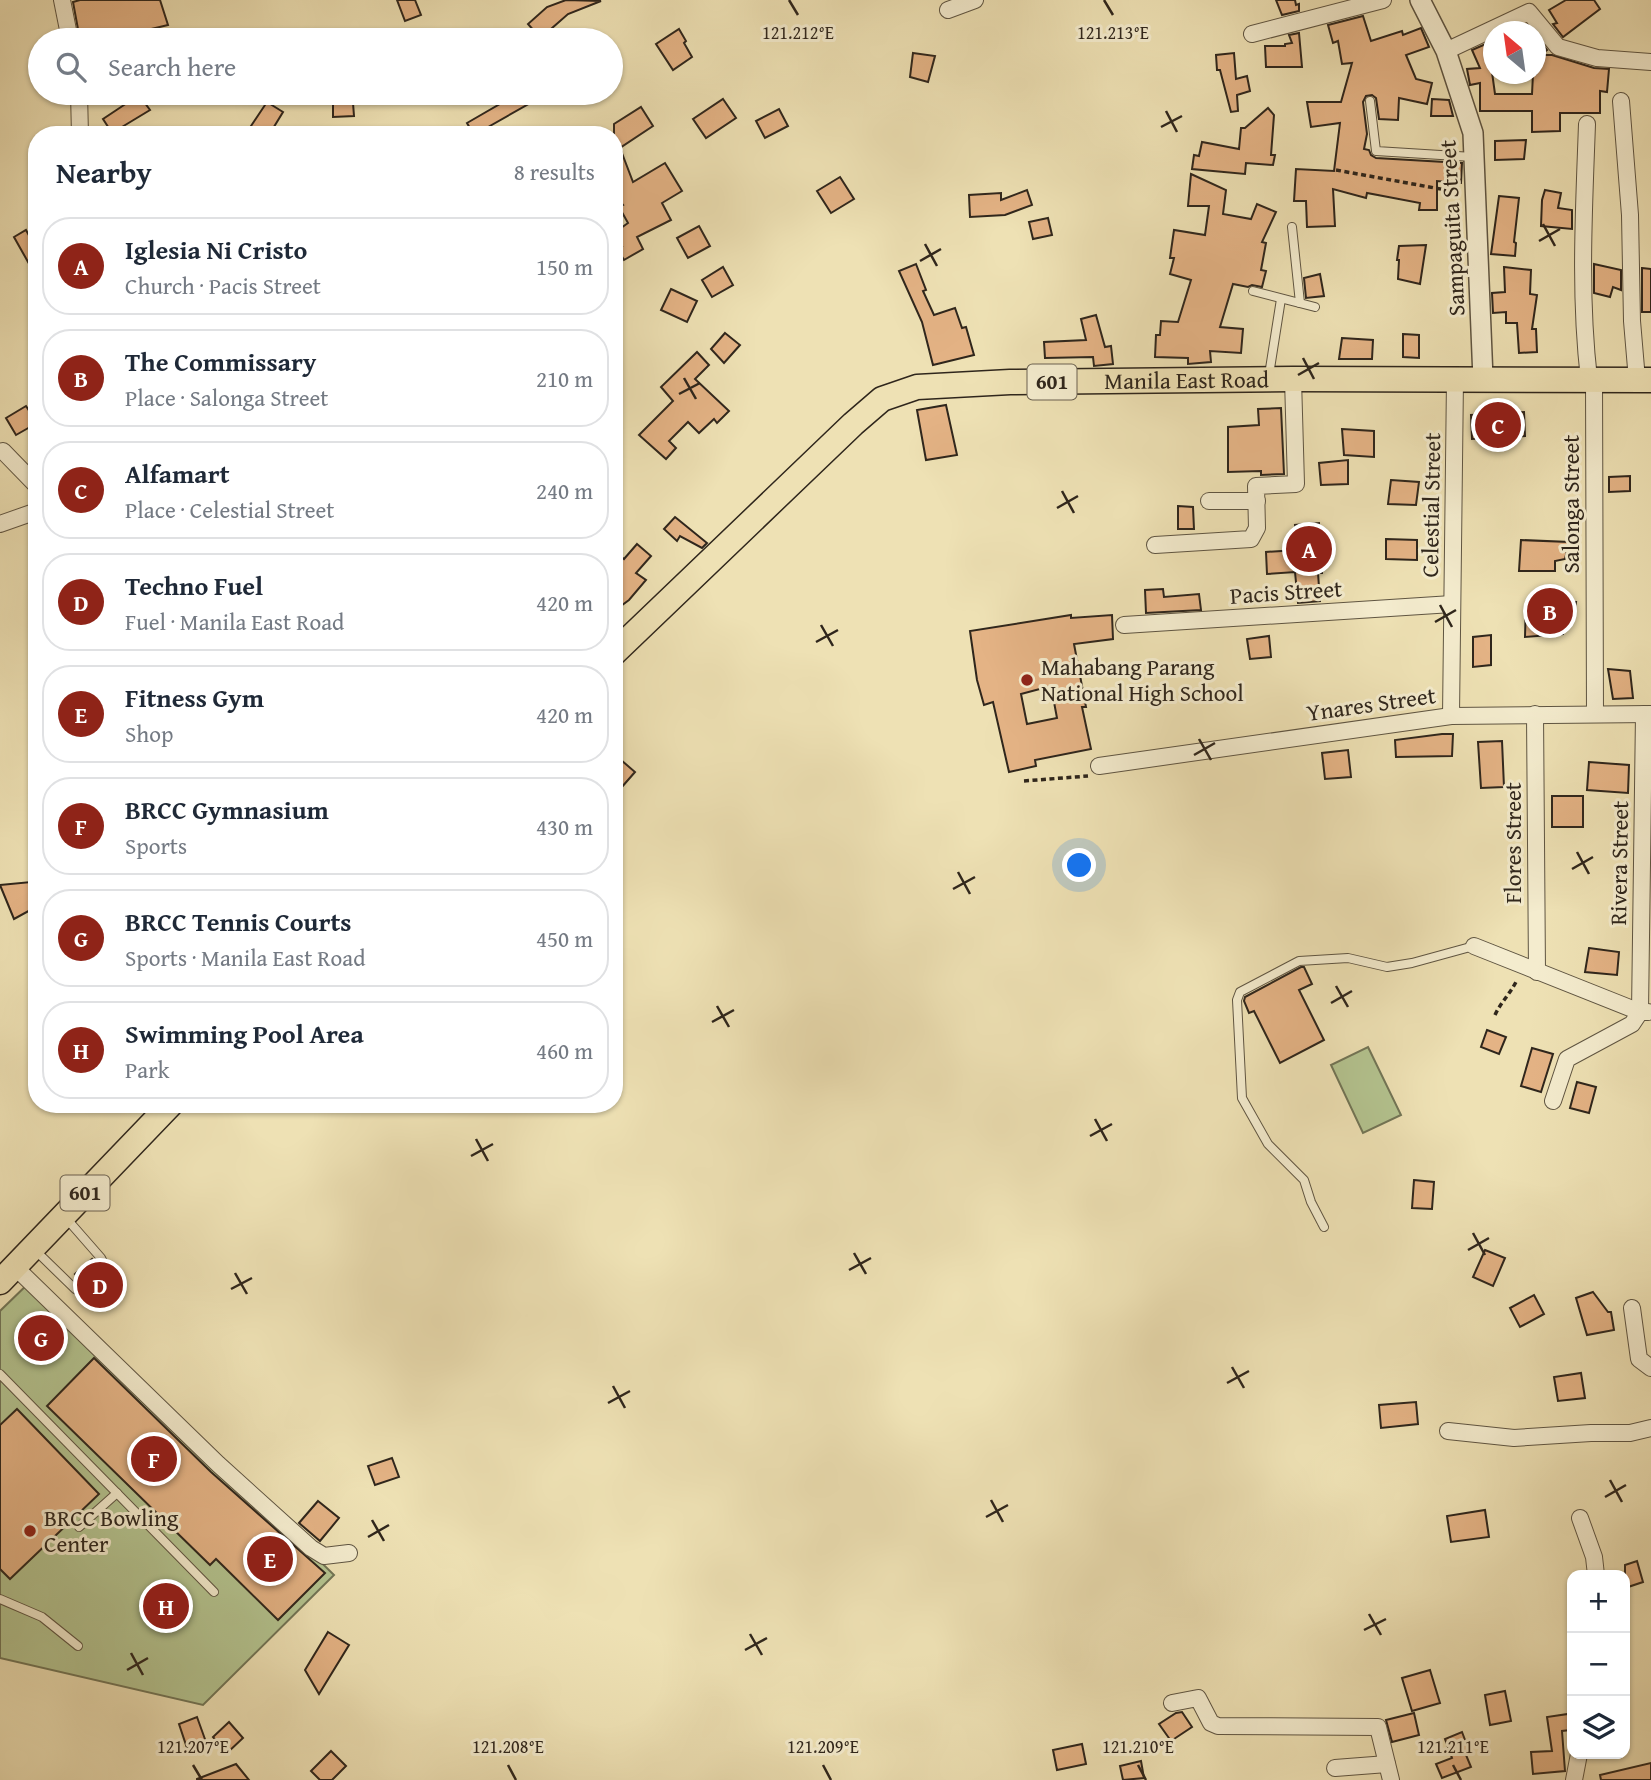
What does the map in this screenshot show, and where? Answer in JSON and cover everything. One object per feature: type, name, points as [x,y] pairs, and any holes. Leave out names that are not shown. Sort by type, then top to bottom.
[{"type":"main road","name":"Manila East Road","points":[[623,644],[853,424],[882,400],[917,387],[1010,382],[1281,379],[1644,380]]},
{"type":"main road","name":"601","points":[[7,1275],[162,1113]]},
{"type":"street","points":[[62,0],[68,28]]},
{"type":"street","points":[[948,10],[975,0]]},
{"type":"street","points":[[1252,34],[1383,0]]},
{"type":"street","name":"Sampaguita Street","points":[[1420,0],[1446,51],[1474,133],[1483,379]]},
{"type":"street","points":[[1446,51],[1529,12],[1558,47],[1597,58],[1651,62]]},
{"type":"street","points":[[1621,101],[1630,215],[1632,321],[1644,380]]},
{"type":"street","points":[[79,105],[80,126]]},
{"type":"street","name":"Salonga Street","points":[[1587,124],[1582,253],[1584,335],[1591,379],[1595,714]]},
{"type":"street","points":[[1209,501],[1296,484],[1281,379]]},
{"type":"street","name":"Celestial Street","points":[[1451,716],[1455,379]]},
{"type":"street","points":[[3,451],[28,477]]},
{"type":"street","points":[[1155,545],[1251,539],[1257,528],[1257,493]]},
{"type":"street","points":[[0,524],[28,514]]},
{"type":"street","name":"Pacis Street","points":[[1124,625],[1452,604]]},
{"type":"street","name":"Flores Street","points":[[1531,969],[1535,714]]},
{"type":"street","name":"Ynares Street","points":[[1099,766],[1451,716],[1648,714]]},
{"type":"street","name":"Rivera Street","points":[[1646,1012],[1648,714]]},
{"type":"street","points":[[1474,946],[1646,1012],[1632,1024],[1567,1059],[1553,1101]]},
{"type":"street","points":[[7,1275],[310,1548],[324,1556],[349,1553]]},
{"type":"street","points":[[1632,1308],[1639,1359],[1651,1368]]},
{"type":"street","points":[[1448,1431],[1514,1438],[1630,1433],[1651,1429]]},
{"type":"street","points":[[1580,1518],[1594,1557],[1595,1570]]},
{"type":"street","points":[[1172,1703],[1198,1698],[1210,1723],[1218,1726],[1378,1727],[1389,1772],[1335,1768]]},
{"type":"street","points":[[1574,1780],[1578,1759]]},
{"type":"lane","points":[[1370,101],[1376,151],[1476,158]]},
{"type":"lane","points":[[1292,227],[1300,303]]},
{"type":"lane","points":[[1254,291],[1315,307]]},
{"type":"lane","points":[[1281,299],[1281,379]]},
{"type":"lane","points":[[1324,1227],[1311,1202],[1304,1180],[1268,1144],[1242,1098],[1237,1000],[1240,992],[1299,961],[1348,958],[1387,967],[1474,946]]},
{"type":"lane","points":[[33,1248],[81,1292],[94,1286],[108,1272],[101,1258],[64,1216]]},
{"type":"lane","points":[[0,1374],[214,1592]]},
{"type":"lane","points":[[79,1527],[117,1493]]},
{"type":"lane","points":[[0,1599],[42,1617],[78,1646]]},
{"type":"path","points":[[1336,170],[1476,196]]},
{"type":"path","points":[[1024,781],[1092,776],[1099,766]]},
{"type":"path","points":[[1495,1015],[1500,1002],[1508,997],[1531,969]]},
{"type":"green space","points":[[1368,1047],[1401,1115],[1363,1133],[1331,1065]]},
{"type":"green space","points":[[33,1279],[334,1575],[203,1705],[0,1658],[0,1311]]},
{"type":"building","points":[[160,0],[168,25],[155,28],[78,28],[73,2]]},
{"type":"building","points":[[397,0],[415,0],[421,15],[405,21]]},
{"type":"building","points":[[566,0],[601,1],[568,14],[552,28],[532,28],[528,24],[547,7]]},
{"type":"building","points":[[1276,0],[1295,0],[1296,5],[1299,4],[1299,11],[1282,15]]},
{"type":"building","points":[[1566,0],[1594,0],[1600,9],[1563,37],[1553,24],[1557,23],[1549,10]]},
{"type":"building","points":[[1363,16],[1371,41],[1402,31],[1403,35],[1421,28],[1429,47],[1406,55],[1416,79],[1432,83],[1427,104],[1399,98],[1398,120],[1379,119],[1376,98],[1372,95],[1366,96],[1363,102],[1367,134],[1364,149],[1369,150],[1376,158],[1462,163],[1461,183],[1437,181],[1437,210],[1419,210],[1420,203],[1367,193],[1366,198],[1333,189],[1335,226],[1307,227],[1306,201],[1294,201],[1296,169],[1334,171],[1340,123],[1311,127],[1307,102],[1341,102],[1352,63],[1342,64],[1338,41],[1333,43],[1328,25]]},
{"type":"building","points":[[679,29],[692,57],[673,70],[656,44]]},
{"type":"building","points":[[1299,33],[1302,67],[1266,67],[1265,46],[1285,46],[1292,43],[1289,35]]},
{"type":"building","points":[[1483,45],[1483,84],[1494,84],[1495,94],[1532,94],[1532,84],[1546,84],[1546,55],[1594,68],[1609,69],[1607,92],[1600,91],[1600,113],[1560,113],[1560,131],[1532,132],[1532,111],[1480,111],[1480,83],[1470,85],[1467,69],[1480,68],[1472,50]]},
{"type":"building","points":[[913,53],[935,56],[928,82],[910,77]]},
{"type":"building","points":[[1234,53],[1236,79],[1247,76],[1250,91],[1237,95],[1238,111],[1231,112],[1220,70],[1217,70],[1216,55]]},
{"type":"building","points":[[723,99],[736,118],[706,138],[693,119]]},
{"type":"building","points":[[1432,99],[1449,100],[1453,116],[1431,116]]},
{"type":"building","points":[[124,105],[146,105],[150,110],[124,126],[108,126],[103,119]]},
{"type":"building","points":[[265,105],[272,105],[283,112],[274,126],[251,126]]},
{"type":"building","points":[[333,105],[353,105],[354,116],[333,117]]},
{"type":"building","points":[[498,105],[527,105],[490,126],[469,126],[467,123]]},
{"type":"building","points":[[641,107],[653,126],[623,146],[623,126],[614,124]]},
{"type":"building","points":[[1268,108],[1274,115],[1271,155],[1275,155],[1273,165],[1246,163],[1245,174],[1192,169],[1194,155],[1199,156],[1202,142],[1239,149],[1241,128],[1245,128]]},
{"type":"building","points":[[779,109],[788,126],[765,138],[756,121]]},
{"type":"building","points":[[1526,140],[1524,159],[1495,160],[1495,141]]},
{"type":"building","points":[[623,156],[633,182],[665,163],[682,191],[662,203],[671,220],[637,237],[643,249],[624,260],[623,227],[628,223],[623,214]]},
{"type":"building","points":[[1191,174],[1226,190],[1223,214],[1251,219],[1257,204],[1276,212],[1262,242],[1266,243],[1261,270],[1266,271],[1262,287],[1233,284],[1220,327],[1243,329],[1241,353],[1210,351],[1211,362],[1188,364],[1188,358],[1155,357],[1156,335],[1160,335],[1161,321],[1178,322],[1191,280],[1170,274],[1174,258],[1170,258],[1174,230],[1205,235],[1209,206],[1188,206]]},
{"type":"building","points":[[840,177],[854,199],[831,213],[817,191]]},
{"type":"building","points":[[1027,190],[1032,205],[1005,215],[970,217],[969,195],[1001,193],[1001,200]]},
{"type":"building","points":[[1545,190],[1561,193],[1558,208],[1572,210],[1572,229],[1541,226]]},
{"type":"building","points":[[1499,196],[1519,198],[1515,256],[1491,254]]},
{"type":"building","points":[[1048,218],[1052,235],[1033,239],[1029,222]]},
{"type":"building","points":[[699,226],[710,246],[688,258],[677,238]]},
{"type":"building","points":[[26,230],[28,262],[14,237]]},
{"type":"building","points":[[1426,245],[1420,284],[1398,279],[1399,246]]},
{"type":"building","points":[[916,264],[926,290],[923,291],[934,315],[955,308],[962,328],[966,327],[974,355],[933,365],[922,322],[899,271]]},
{"type":"building","points":[[1594,264],[1621,270],[1621,290],[1613,287],[1610,297],[1594,293]]},
{"type":"building","points":[[723,267],[733,285],[712,297],[702,280]]},
{"type":"building","points":[[1504,267],[1531,270],[1530,294],[1537,295],[1532,329],[1536,329],[1537,352],[1519,353],[1517,323],[1506,323],[1506,312],[1493,313],[1492,293],[1505,292]]},
{"type":"building","points":[[1642,268],[1651,269],[1651,312],[1642,312]]},
{"type":"building","points":[[1320,274],[1324,296],[1306,298],[1304,278]]},
{"type":"building","points":[[671,289],[697,301],[687,322],[661,310]]},
{"type":"building","points":[[1096,315],[1105,347],[1111,346],[1113,364],[1094,366],[1093,357],[1045,358],[1044,342],[1086,340],[1081,319]]},
{"type":"building","points":[[725,333],[740,345],[724,363],[711,349]]},
{"type":"building","points":[[1403,334],[1419,335],[1419,358],[1403,357]]},
{"type":"building","points":[[1342,338],[1373,340],[1372,359],[1339,359]]},
{"type":"building","points":[[697,352],[709,365],[695,379],[729,411],[717,423],[714,419],[699,433],[688,422],[669,441],[676,448],[666,459],[639,435],[673,401],[661,387]]},
{"type":"building","points":[[946,405],[957,455],[926,460],[917,410]]},
{"type":"building","points":[[26,406],[28,428],[16,435],[6,418]]},
{"type":"building","points":[[1281,408],[1284,474],[1261,475],[1261,471],[1228,472],[1228,427],[1259,425],[1258,409]]},
{"type":"building","points":[[1524,412],[1525,436],[1472,439],[1471,415]]},
{"type":"building","points":[[1342,429],[1374,431],[1374,457],[1344,455]]},
{"type":"building","points":[[1348,460],[1348,484],[1321,485],[1319,463]]},
{"type":"building","points":[[1630,476],[1630,491],[1609,492],[1609,477]]},
{"type":"building","points":[[1391,480],[1419,482],[1416,505],[1388,504]]},
{"type":"building","points":[[1178,506],[1193,507],[1194,529],[1178,529]]},
{"type":"building","points":[[675,517],[707,543],[702,548],[680,536],[677,541],[664,529]]},
{"type":"building","points":[[1319,523],[1322,573],[1318,573],[1320,601],[1298,603],[1295,572],[1267,574],[1266,552],[1297,550],[1295,525]]},
{"type":"building","points":[[1386,539],[1417,540],[1417,560],[1386,559]]},
{"type":"building","points":[[1521,540],[1569,542],[1565,559],[1555,561],[1555,571],[1519,571]]},
{"type":"building","points":[[637,544],[651,556],[636,573],[646,580],[623,604],[623,558]]},
{"type":"building","points":[[1163,589],[1164,597],[1199,594],[1201,610],[1146,613],[1145,590]]},
{"type":"building","points":[[1526,601],[1576,602],[1573,619],[1564,620],[1563,634],[1525,637]]},
{"type":"building","name":"Mahabang Parang National High School","points":[[1071,615],[1071,618],[1112,615],[1113,639],[1074,644],[1086,707],[1082,707],[1091,749],[1035,760],[1036,766],[1009,772],[993,702],[984,705],[977,680],[970,631]],"holes":[[[1051,686],[1057,718],[1027,724],[1021,694]]]},
{"type":"building","points":[[1491,635],[1491,665],[1473,667],[1473,637]]},
{"type":"building","points":[[1269,636],[1271,657],[1250,659],[1247,639]]},
{"type":"building","points":[[1608,669],[1630,671],[1633,698],[1613,699]]},
{"type":"building","points":[[1453,734],[1452,756],[1396,757],[1395,740]]},
{"type":"building","points":[[1502,741],[1504,787],[1481,788],[1478,742]]},
{"type":"building","points":[[1348,750],[1351,777],[1325,779],[1322,753]]},
{"type":"building","points":[[623,762],[635,772],[623,786]]},
{"type":"building","points":[[1589,762],[1629,765],[1628,793],[1587,790]]},
{"type":"building","points":[[1552,796],[1583,796],[1583,827],[1552,827]]},
{"type":"building","points":[[28,882],[28,911],[14,919],[0,885]]},
{"type":"building","points":[[1589,948],[1619,952],[1617,975],[1585,972]]},
{"type":"building","points":[[1304,967],[1312,984],[1299,990],[1324,1040],[1280,1063],[1254,1011],[1249,1013],[1244,1001],[1245,997]]},
{"type":"building","points":[[1487,1030],[1506,1037],[1499,1054],[1481,1047]]},
{"type":"building","points":[[1532,1048],[1553,1054],[1541,1092],[1521,1086]]},
{"type":"building","points":[[1577,1082],[1596,1087],[1589,1113],[1570,1108]]},
{"type":"building","points":[[1414,1180],[1434,1182],[1432,1209],[1412,1208]]},
{"type":"building","points":[[1485,1250],[1505,1258],[1493,1286],[1473,1277]]},
{"type":"building","points":[[92,1259],[100,1271],[84,1283],[75,1274]]},
{"type":"building","points":[[110,1279],[119,1290],[103,1304],[93,1294]]},
{"type":"building","points":[[1593,1292],[1608,1312],[1611,1312],[1614,1330],[1587,1335],[1576,1298]]},
{"type":"building","points":[[1534,1295],[1544,1314],[1520,1327],[1510,1308]]},
{"type":"building","points":[[94,1358],[211,1472],[325,1573],[278,1620],[216,1559],[210,1565],[47,1406]]},
{"type":"building","points":[[1581,1373],[1585,1398],[1558,1401],[1554,1377]]},
{"type":"building","points":[[1416,1402],[1418,1424],[1381,1428],[1379,1405]]},
{"type":"building","name":"BRCC Bowling Center","points":[[17,1409],[99,1494],[10,1579],[0,1569],[0,1425]]},
{"type":"building","points":[[392,1458],[399,1477],[375,1485],[368,1466]]},
{"type":"building","points":[[318,1501],[339,1518],[320,1541],[299,1523]]},
{"type":"building","points":[[1485,1510],[1489,1537],[1451,1542],[1447,1516]]},
{"type":"building","points":[[1637,1561],[1643,1582],[1630,1586],[1630,1570],[1625,1570],[1625,1565]]},
{"type":"building","points":[[328,1632],[349,1645],[319,1694],[305,1670]]},
{"type":"building","points":[[1430,1670],[1440,1703],[1412,1711],[1402,1678]]},
{"type":"building","points":[[1505,1691],[1511,1721],[1490,1725],[1485,1695]]},
{"type":"building","points":[[1182,1712],[1192,1727],[1171,1741],[1159,1724]]},
{"type":"building","points":[[1414,1713],[1419,1735],[1392,1742],[1386,1720]]},
{"type":"building","points":[[1567,1714],[1567,1730],[1562,1731],[1565,1771],[1533,1774],[1531,1752],[1552,1751],[1547,1717]]},
{"type":"building","points":[[197,1717],[206,1742],[187,1748],[179,1724]]},
{"type":"building","points":[[229,1722],[243,1738],[227,1753],[213,1737]]},
{"type":"building","points":[[1462,1732],[1470,1753],[1466,1755],[1471,1767],[1442,1778],[1436,1764],[1452,1758],[1445,1739]]},
{"type":"building","points":[[1082,1744],[1086,1764],[1057,1770],[1053,1750]]},
{"type":"building","points":[[331,1751],[346,1766],[332,1780],[320,1780],[311,1771]]},
{"type":"building","points":[[1141,1761],[1144,1778],[1123,1780],[1120,1766]]},
{"type":"building","points":[[1651,1763],[1651,1780],[1601,1780],[1600,1775]]},
{"type":"building","points":[[236,1764],[249,1780],[197,1780],[197,1779]]},
{"type":"place","name":"Alfamart","points":[[1498,425]]},
{"type":"place","name":"Iglesia Ni Cristo","points":[[1309,549]]},
{"type":"place","name":"The Commissary","points":[[1550,611]]},
{"type":"place","name":"Mahabang Parang National High School","points":[[1027,680]]},
{"type":"place","name":"Techno Fuel","points":[[100,1285]]},
{"type":"place","name":"BRCC Tennis Courts","points":[[41,1338]]},
{"type":"place","name":"BRCC Gymnasium","points":[[154,1459]]},
{"type":"place","name":"BRCC Bowling Center","points":[[30,1531]]},
{"type":"place","name":"Fitness Gym","points":[[270,1559]]},
{"type":"place","name":"Swimming Pool Area","points":[[166,1606]]}]
